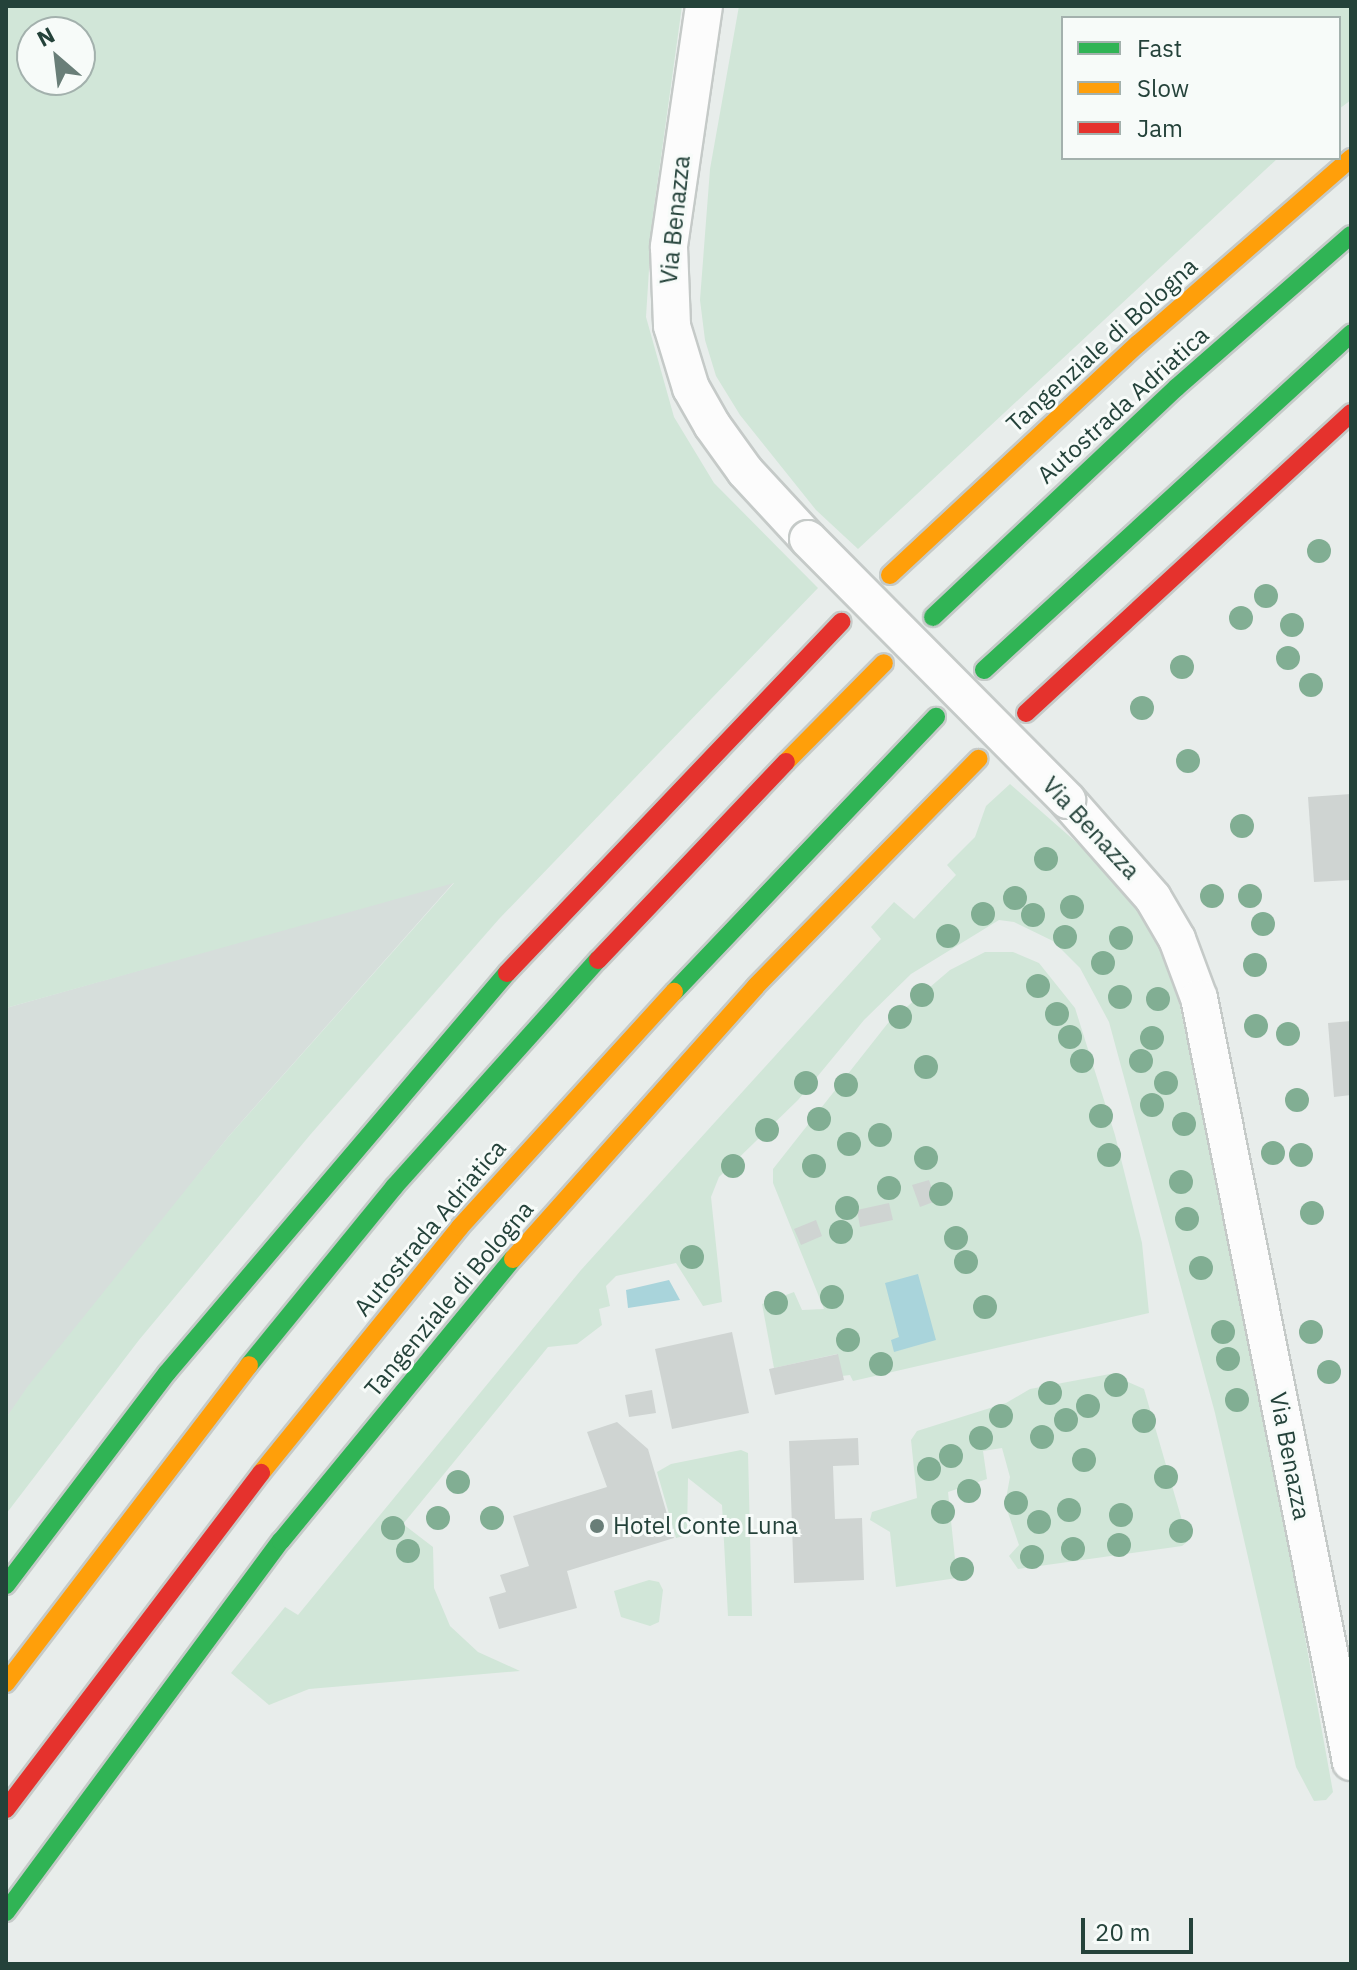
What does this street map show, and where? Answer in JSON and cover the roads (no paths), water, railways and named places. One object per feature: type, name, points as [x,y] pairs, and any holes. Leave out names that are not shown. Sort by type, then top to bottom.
[{"type":"highway","name":"Tangenziale di Bologna","points":[[890,575],[1114,365],[1351,158]]},
{"type":"highway","name":"Autostrada Adriatica","points":[[933,617],[1176,388],[1351,235]]},
{"type":"highway","points":[[984,670],[1351,334]]},
{"type":"highway","points":[[1026,713],[1351,413]]},
{"type":"highway","points":[[6,1585],[167,1373],[465,1019],[609,860],[841,622]]},
{"type":"highway","points":[[6,1683],[234,1383],[394,1187],[656,895],[884,663]]},
{"type":"highway","name":"Autostrada Adriatica","points":[[6,1809],[213,1532],[460,1227],[622,1046],[936,717]]},
{"type":"highway","name":"Tangenziale di Bologna","points":[[6,1912],[271,1554],[503,1270],[756,986],[978,759]]},
{"type":"street","name":"Via Benazza","points":[[704,6],[670,234],[672,326],[691,388],[712,425],[745,471],[808,539],[1067,800],[1153,898],[1177,939],[1199,998],[1351,1762]]},
{"type":"water","points":[[918,1274],[936,1340],[894,1352],[891,1340],[899,1337],[885,1283]]},
{"type":"water","points":[[669,1280],[680,1300],[628,1308],[626,1290]]},
{"type":"place","name":"Hotel Conte Luna","points":[[597,1526]]}]
